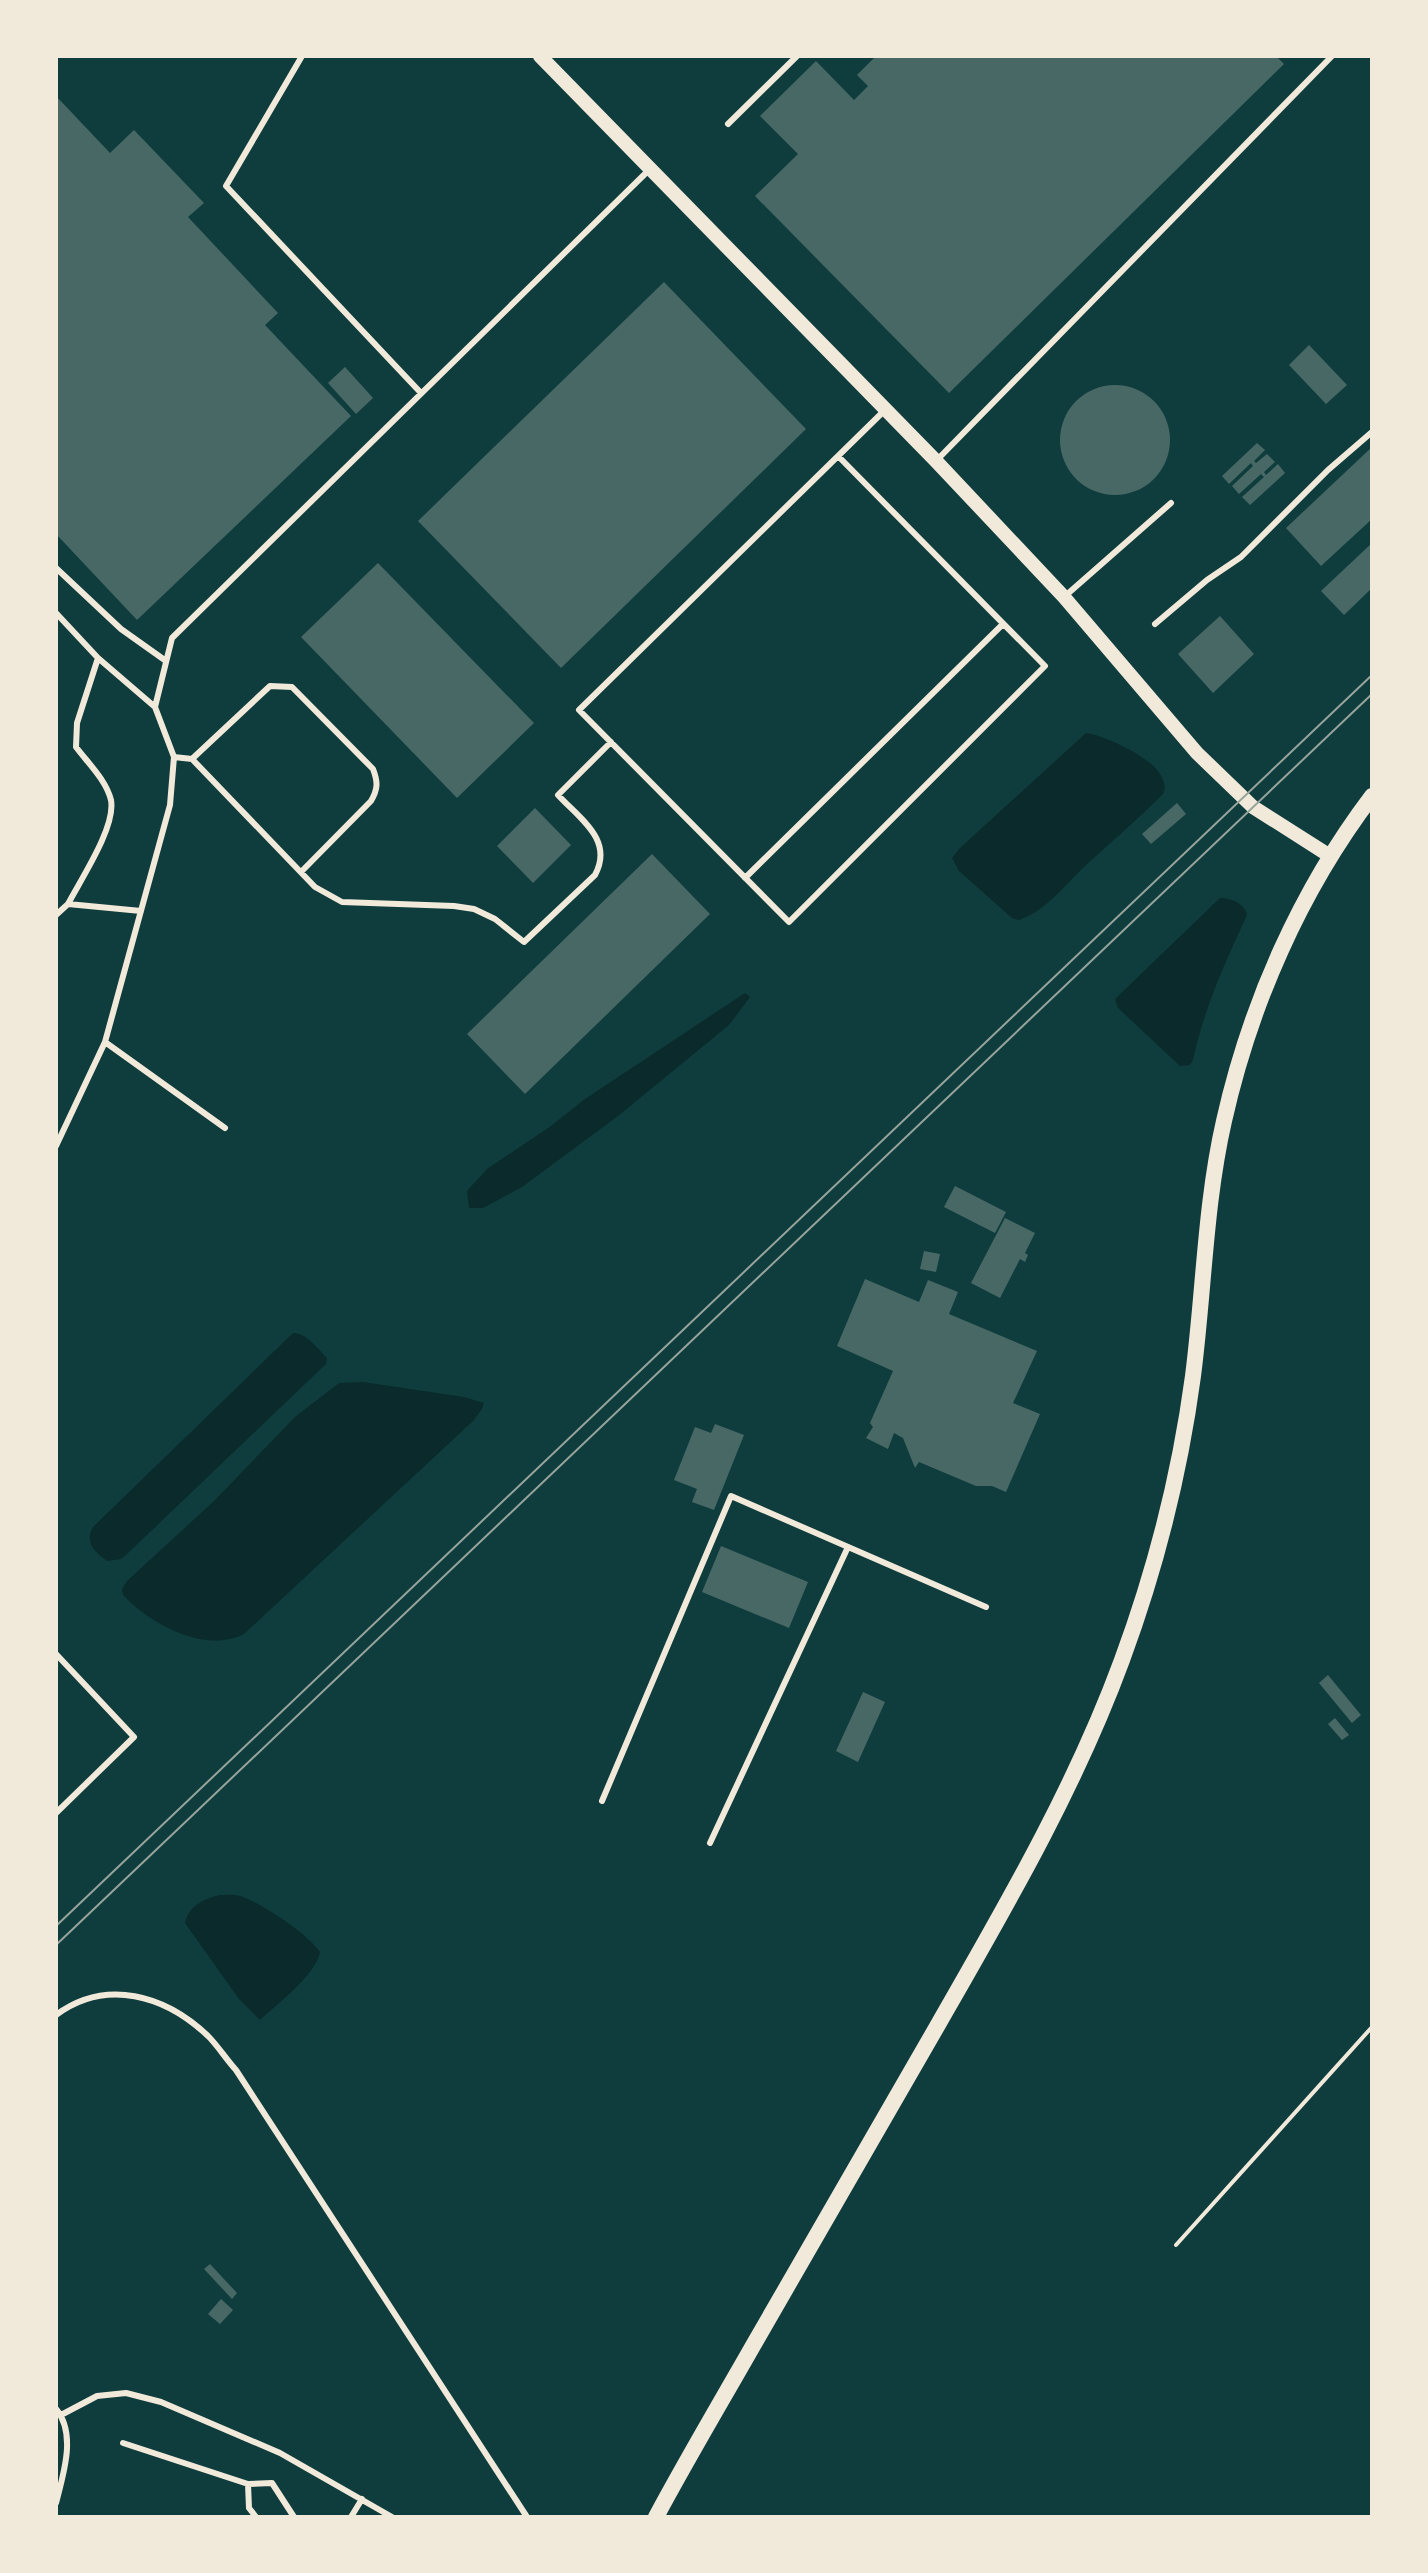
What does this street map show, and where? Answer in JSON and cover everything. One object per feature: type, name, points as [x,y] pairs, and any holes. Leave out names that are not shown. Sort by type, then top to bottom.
[{"type":"main road","points":[[656,2517],[1055,1816],[1096,1727],[1142,1602],[1173,1488],[1193,1375],[1215,1172],[1223,1123],[1239,1064],[1258,1005],[1299,913],[1330,856],[1372,796]]},
{"type":"street","points":[[540,56],[936,461],[1064,597],[1197,753],[1273,821],[1330,856]]},
{"type":"lane","points":[[302,56],[226,186],[421,393]]},
{"type":"lane","points":[[728,124],[797,56]]},
{"type":"lane","points":[[936,461],[1332,56]]},
{"type":"lane","points":[[155,707],[172,638],[651,168]]},
{"type":"lane","points":[[838,456],[1045,666],[789,922],[579,710],[787,506],[838,456],[886,409]]},
{"type":"lane","points":[[1155,624],[1207,580],[1241,557],[1328,470],[1372,432]]},
{"type":"lane","points":[[1064,597],[1171,503]]},
{"type":"lane","points":[[56,568],[121,629],[166,661]]},
{"type":"lane","points":[[56,613],[98,658],[155,707],[174,757],[170,805],[105,1042],[56,1146]]},
{"type":"lane","points":[[745,878],[1003,624]]},
{"type":"lane","points":[[56,915],[68,904],[111,821],[111,801],[105,784],[76,747],[77,723],[98,658]]},
{"type":"lane","points":[[192,759],[270,686],[282,685],[292,687],[373,769],[378,781],[377,792],[371,801],[301,872]]},
{"type":"lane","points":[[174,757],[192,759],[315,887],[342,902],[474,909],[495,919],[524,942],[595,875],[603,860],[602,847],[594,833],[558,795],[611,742]]},
{"type":"lane","points":[[68,904],[141,911]]},
{"type":"lane","points":[[105,1042],[225,1128]]},
{"type":"lane","points":[[602,1801],[731,1496],[986,1607]]},
{"type":"lane","points":[[710,1843],[848,1547]]},
{"type":"lane","points":[[56,1654],[134,1737],[56,1813]]},
{"type":"lane","points":[[56,2015],[73,2003],[97,1995],[124,1995],[154,2000],[208,2036],[236,2070],[527,2517]]},
{"type":"lane","points":[[56,2503],[67,2443],[58,2412],[97,2396],[126,2393],[161,2402],[280,2453],[392,2517]]},
{"type":"lane","points":[[123,2443],[248,2484],[272,2483],[294,2517]]},
{"type":"lane","points":[[248,2484],[249,2508],[256,2517]]},
{"type":"lane","points":[[351,2517],[362,2499]]},
{"type":"path","points":[[1176,2245],[1372,2027]]},
{"type":"water","points":[[1086,733],[1125,747],[1145,759],[1163,779],[1163,794],[1047,904],[1019,920],[1012,918],[959,871],[952,858]]},
{"type":"water","points":[[1220,898],[1237,902],[1247,915],[1209,1004],[1193,1060],[1190,1065],[1180,1066],[1118,1008],[1115,999]]},
{"type":"water","points":[[745,993],[750,997],[729,1025],[618,1116],[522,1187],[483,1208],[469,1208],[467,1191],[487,1169],[585,1099]]},
{"type":"water","points":[[293,1333],[312,1342],[327,1358],[326,1364],[121,1559],[107,1561],[98,1554],[90,1542],[93,1527]]},
{"type":"water","points":[[363,1382],[464,1397],[484,1403],[473,1421],[244,1634],[212,1640],[179,1633],[148,1616],[123,1595],[122,1589],[127,1581],[214,1501],[295,1417],[339,1383]]},
{"type":"water","points":[[220,1895],[238,1895],[260,1905],[295,1928],[320,1952],[304,1979],[260,2020],[239,1999],[185,1923],[198,1904]]},
{"type":"building","points":[[876,56],[1276,56],[1284,64],[949,393],[755,196],[798,154],[760,116],[816,61],[854,100],[868,86],[857,75]]},
{"type":"building","points":[[56,96],[110,153],[134,130],[204,203],[188,217],[278,313],[265,325],[351,416],[137,620],[56,534]]},
{"type":"building","points":[[664,282],[806,429],[561,668],[418,521]]},
{"type":"building","points":[[1309,345],[1347,385],[1326,404],[1289,365]]},
{"type":"building","points":[[345,367],[373,398],[356,414],[328,383]]},
{"type":"building","points":[[1115,385],[1136,389],[1154,401],[1166,419],[1170,440],[1166,461],[1154,479],[1136,491],[1115,495],[1094,491],[1076,479],[1064,461],[1060,440],[1064,419],[1076,401],[1094,389]]},
{"type":"building","points":[[1257,443],[1265,450],[1254,461],[1256,463],[1267,454],[1275,462],[1264,472],[1266,475],[1278,464],[1285,473],[1250,505],[1242,497],[1264,477],[1261,474],[1239,494],[1232,486],[1253,466],[1251,463],[1229,484],[1222,476]]},
{"type":"building","points":[[1372,447],[1372,519],[1321,566],[1286,528]]},
{"type":"building","points":[[1372,543],[1372,588],[1344,615],[1321,591]]},
{"type":"building","points":[[378,563],[534,723],[457,798],[301,637]]},
{"type":"building","points":[[1220,616],[1254,654],[1213,693],[1178,654]]},
{"type":"building","points":[[1177,803],[1186,814],[1151,844],[1142,834]]},
{"type":"building","points":[[535,808],[571,845],[533,883],[497,846]]},
{"type":"building","points":[[652,854],[710,914],[525,1094],[467,1034]]},
{"type":"building","points":[[955,1186],[1006,1212],[995,1233],[944,1207]]},
{"type":"building","points":[[1005,1218],[1035,1233],[1025,1253],[1028,1255],[1025,1262],[1020,1259],[1000,1298],[971,1283]]},
{"type":"building","points":[[924,1251],[940,1254],[936,1272],[920,1269]]},
{"type":"building","points":[[865,1279],[919,1302],[928,1280],[958,1292],[949,1314],[1037,1351],[1013,1403],[1040,1414],[1006,1492],[992,1486],[976,1486],[919,1462],[915,1468],[903,1438],[894,1433],[888,1449],[866,1438],[893,1371],[837,1346]]},
{"type":"building","points":[[715,1424],[744,1435],[714,1510],[692,1502],[697,1489],[674,1480],[695,1427],[711,1433]]},
{"type":"building","points":[[721,1546],[808,1582],[789,1628],[702,1592]]},
{"type":"building","points":[[1328,1675],[1361,1715],[1352,1723],[1319,1683]]},
{"type":"building","points":[[863,1692],[885,1702],[858,1762],[836,1751]]},
{"type":"building","points":[[1335,1718],[1349,1735],[1342,1740],[1328,1724]]},
{"type":"building","points":[[210,2264],[237,2293],[232,2299],[204,2269]]},
{"type":"building","points":[[221,2299],[233,2310],[220,2324],[208,2314]]},
{"type":"tram line","points":[[56,1926],[1372,675]]},
{"type":"tram line","points":[[56,1945],[1372,694]]}]
